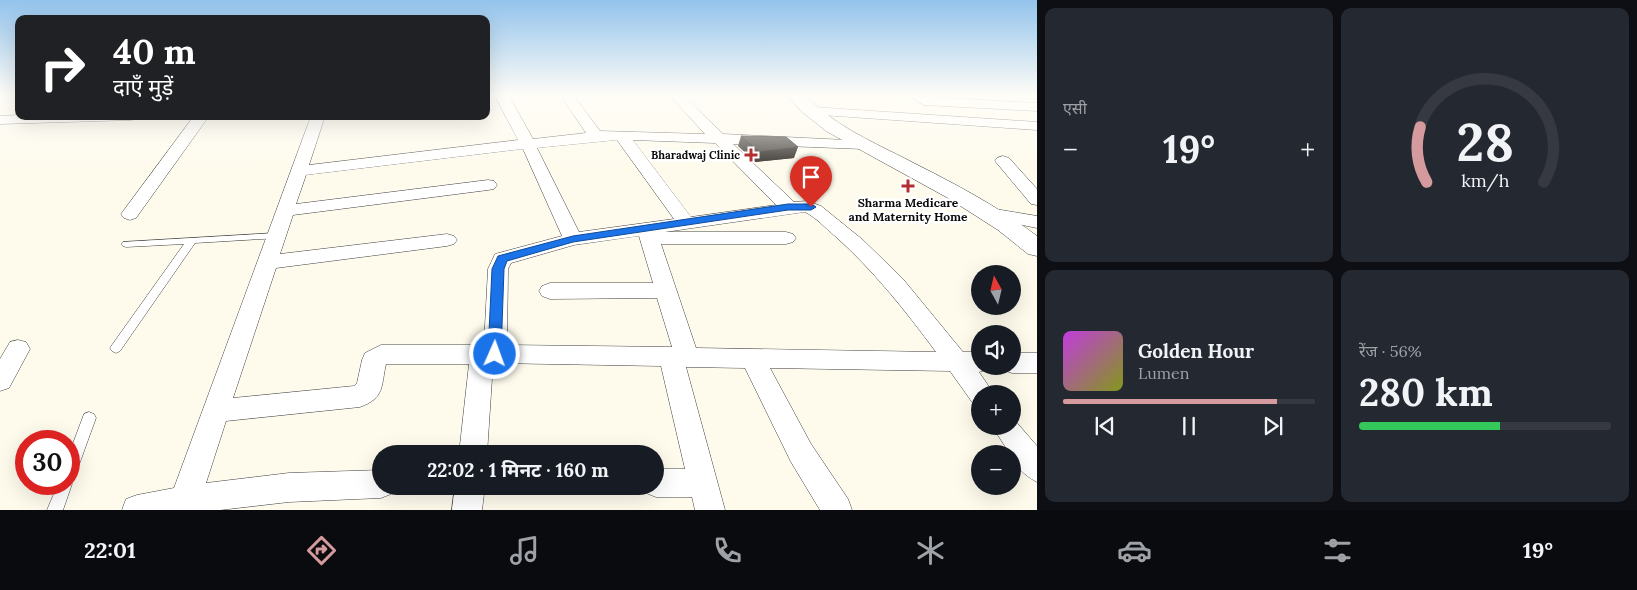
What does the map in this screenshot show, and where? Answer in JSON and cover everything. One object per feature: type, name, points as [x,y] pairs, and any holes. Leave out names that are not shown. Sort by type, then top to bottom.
[{"type":"street","points":[[130,214],[199,120]]},
{"type":"street","points":[[185,500],[317,120]]},
{"type":"street","points":[[514,120],[528,144],[573,239]]},
{"type":"street","points":[[584,120],[596,136]]},
{"type":"street","points":[[701,120],[788,207]]},
{"type":"street","points":[[822,120],[840,133],[937,182],[989,213],[1037,248]]},
{"type":"street","points":[[937,120],[1037,126]]},
{"type":"street","points":[[299,171],[596,136],[621,135],[863,144]]},
{"type":"street","points":[[621,135],[686,222]]},
{"type":"street","points":[[1003,161],[1037,200]]},
{"type":"street","points":[[285,211],[488,185]]},
{"type":"street","points":[[648,233],[686,222],[788,207],[811,207],[853,241],[879,266],[969,362],[978,385]]},
{"type":"street","points":[[989,213],[1037,222]]},
{"type":"street","points":[[648,233],[666,290],[706,496],[664,485]]},
{"type":"street","points":[[474,445],[489,355],[498,269],[502,259],[573,239],[648,233],[786,238]]},
{"type":"street","points":[[267,262],[447,240]]},
{"type":"street","points":[[550,292],[666,290]]},
{"type":"street","points":[[0,381],[18,349]]},
{"type":"street","points":[[216,411],[360,396],[369,390],[374,360],[382,355],[969,362]]},
{"type":"street","points":[[753,359],[802,453],[837,510]]},
{"type":"street","points":[[1021,363],[1037,363]]},
{"type":"street","points":[[1012,435],[1037,468]]},
{"type":"street","points":[[137,510],[185,500],[333,484],[372,484]]},
{"type":"street","points":[[468,510],[469,495]]},
{"type":"lane","points":[[126,244],[276,236]]},
{"type":"lane","points":[[116,348],[192,240]]},
{"type":"lane","points":[[80,443],[89,418]]},
{"type":"lane","points":[[55,510],[61,495]]},
{"type":"building","points":[[741,136],[786,137],[798,147],[759,152]]},
{"type":"place","name":"Bharadwaj Clinic","points":[[751,155]]},
{"type":"place","name":"Sharma Medicare and Maternity Home","points":[[908,186]]},
{"type":"route","points":[[495,354],[498,269],[502,259],[506,257],[573,239],[788,207],[811,207]]}]
